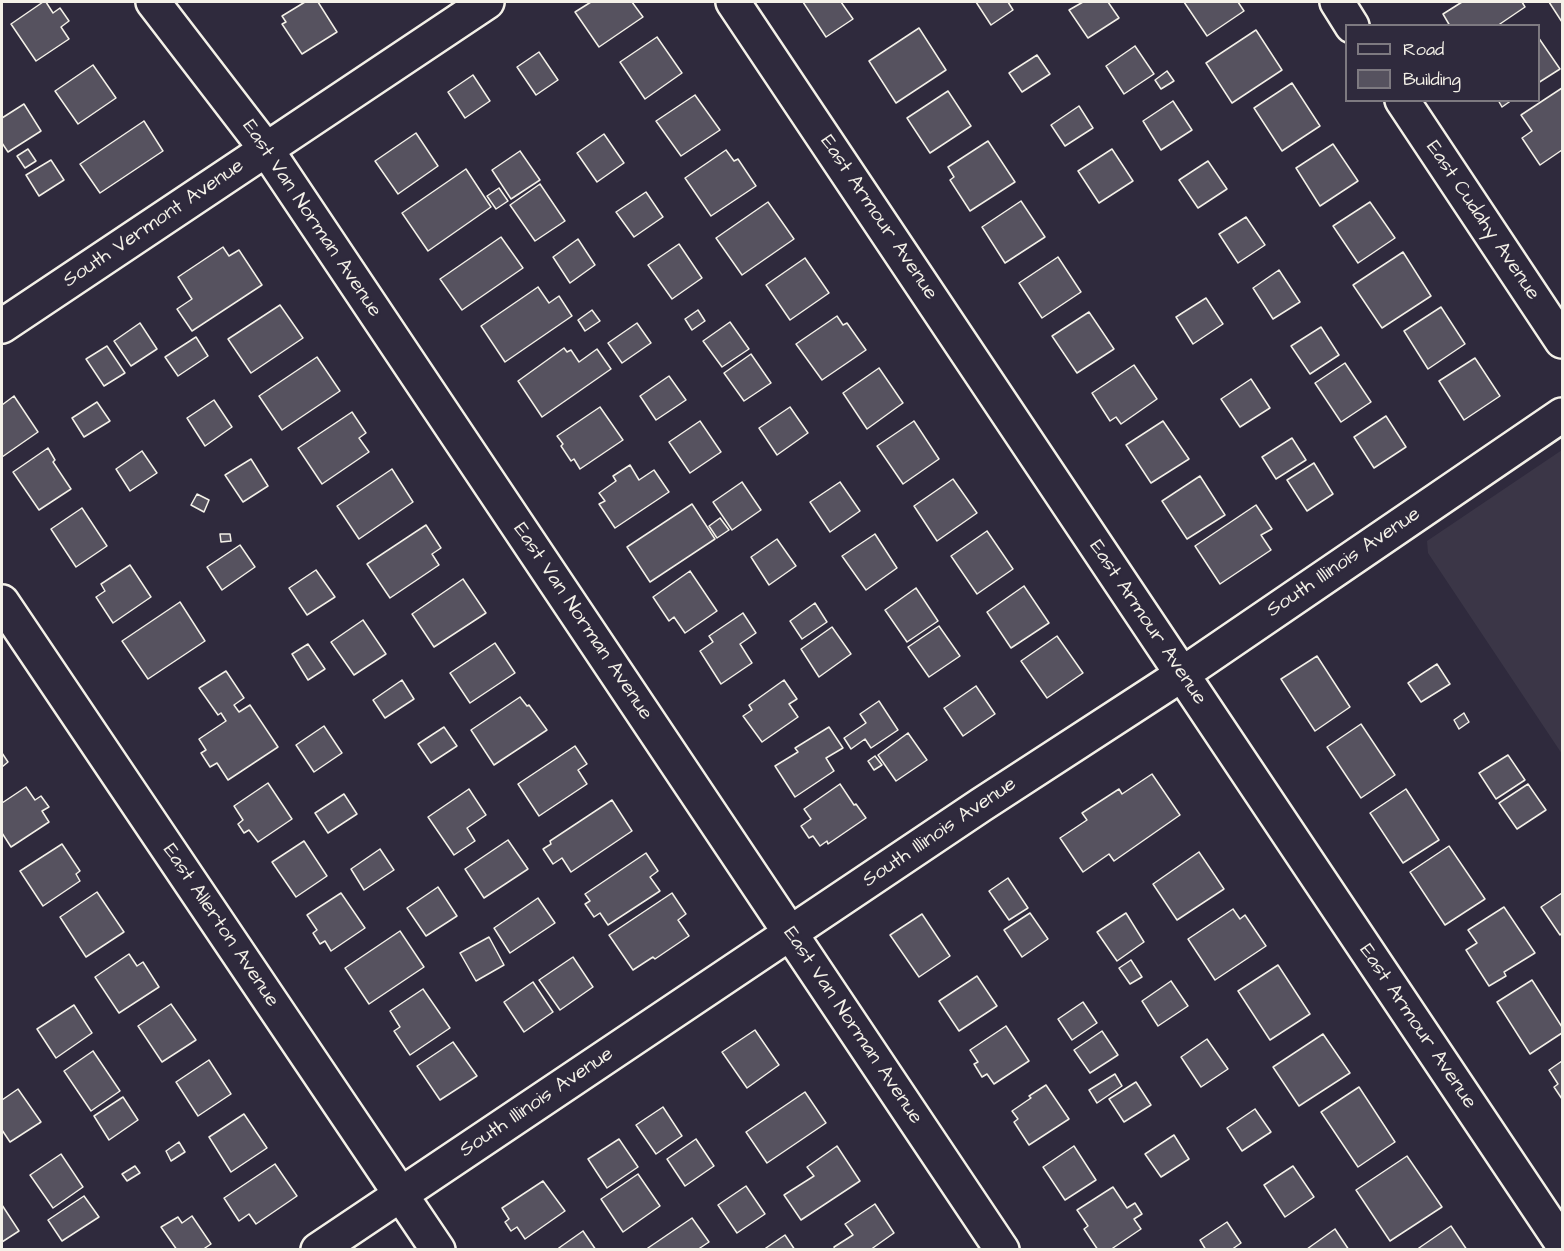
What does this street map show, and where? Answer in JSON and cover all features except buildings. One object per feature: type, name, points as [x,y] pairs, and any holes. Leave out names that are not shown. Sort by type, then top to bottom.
[{"type":"street","name":"East Van Norman Avenue","points":[[153,2],[266,149],[1002,1250]]},
{"type":"street","name":"South Vermont Avenue","points":[[2,326],[487,2]]},
{"type":"street","name":"East Armour Avenue","points":[[733,2],[1563,1244]]},
{"type":"street","points":[[1336,2],[1352,24]]},
{"type":"street","name":"East Cudahy Avenue","points":[[1403,102],[1563,341]]},
{"type":"street","name":"South Illinois Avenue","points":[[318,1250],[790,933],[1181,675],[1563,415]]},
{"type":"street","name":"East Allerton Avenue","points":[[2,602],[438,1250]]},
{"type":"shaded area","points":[[1562,450],[1562,754],[1428,553],[1427,541]]}]
